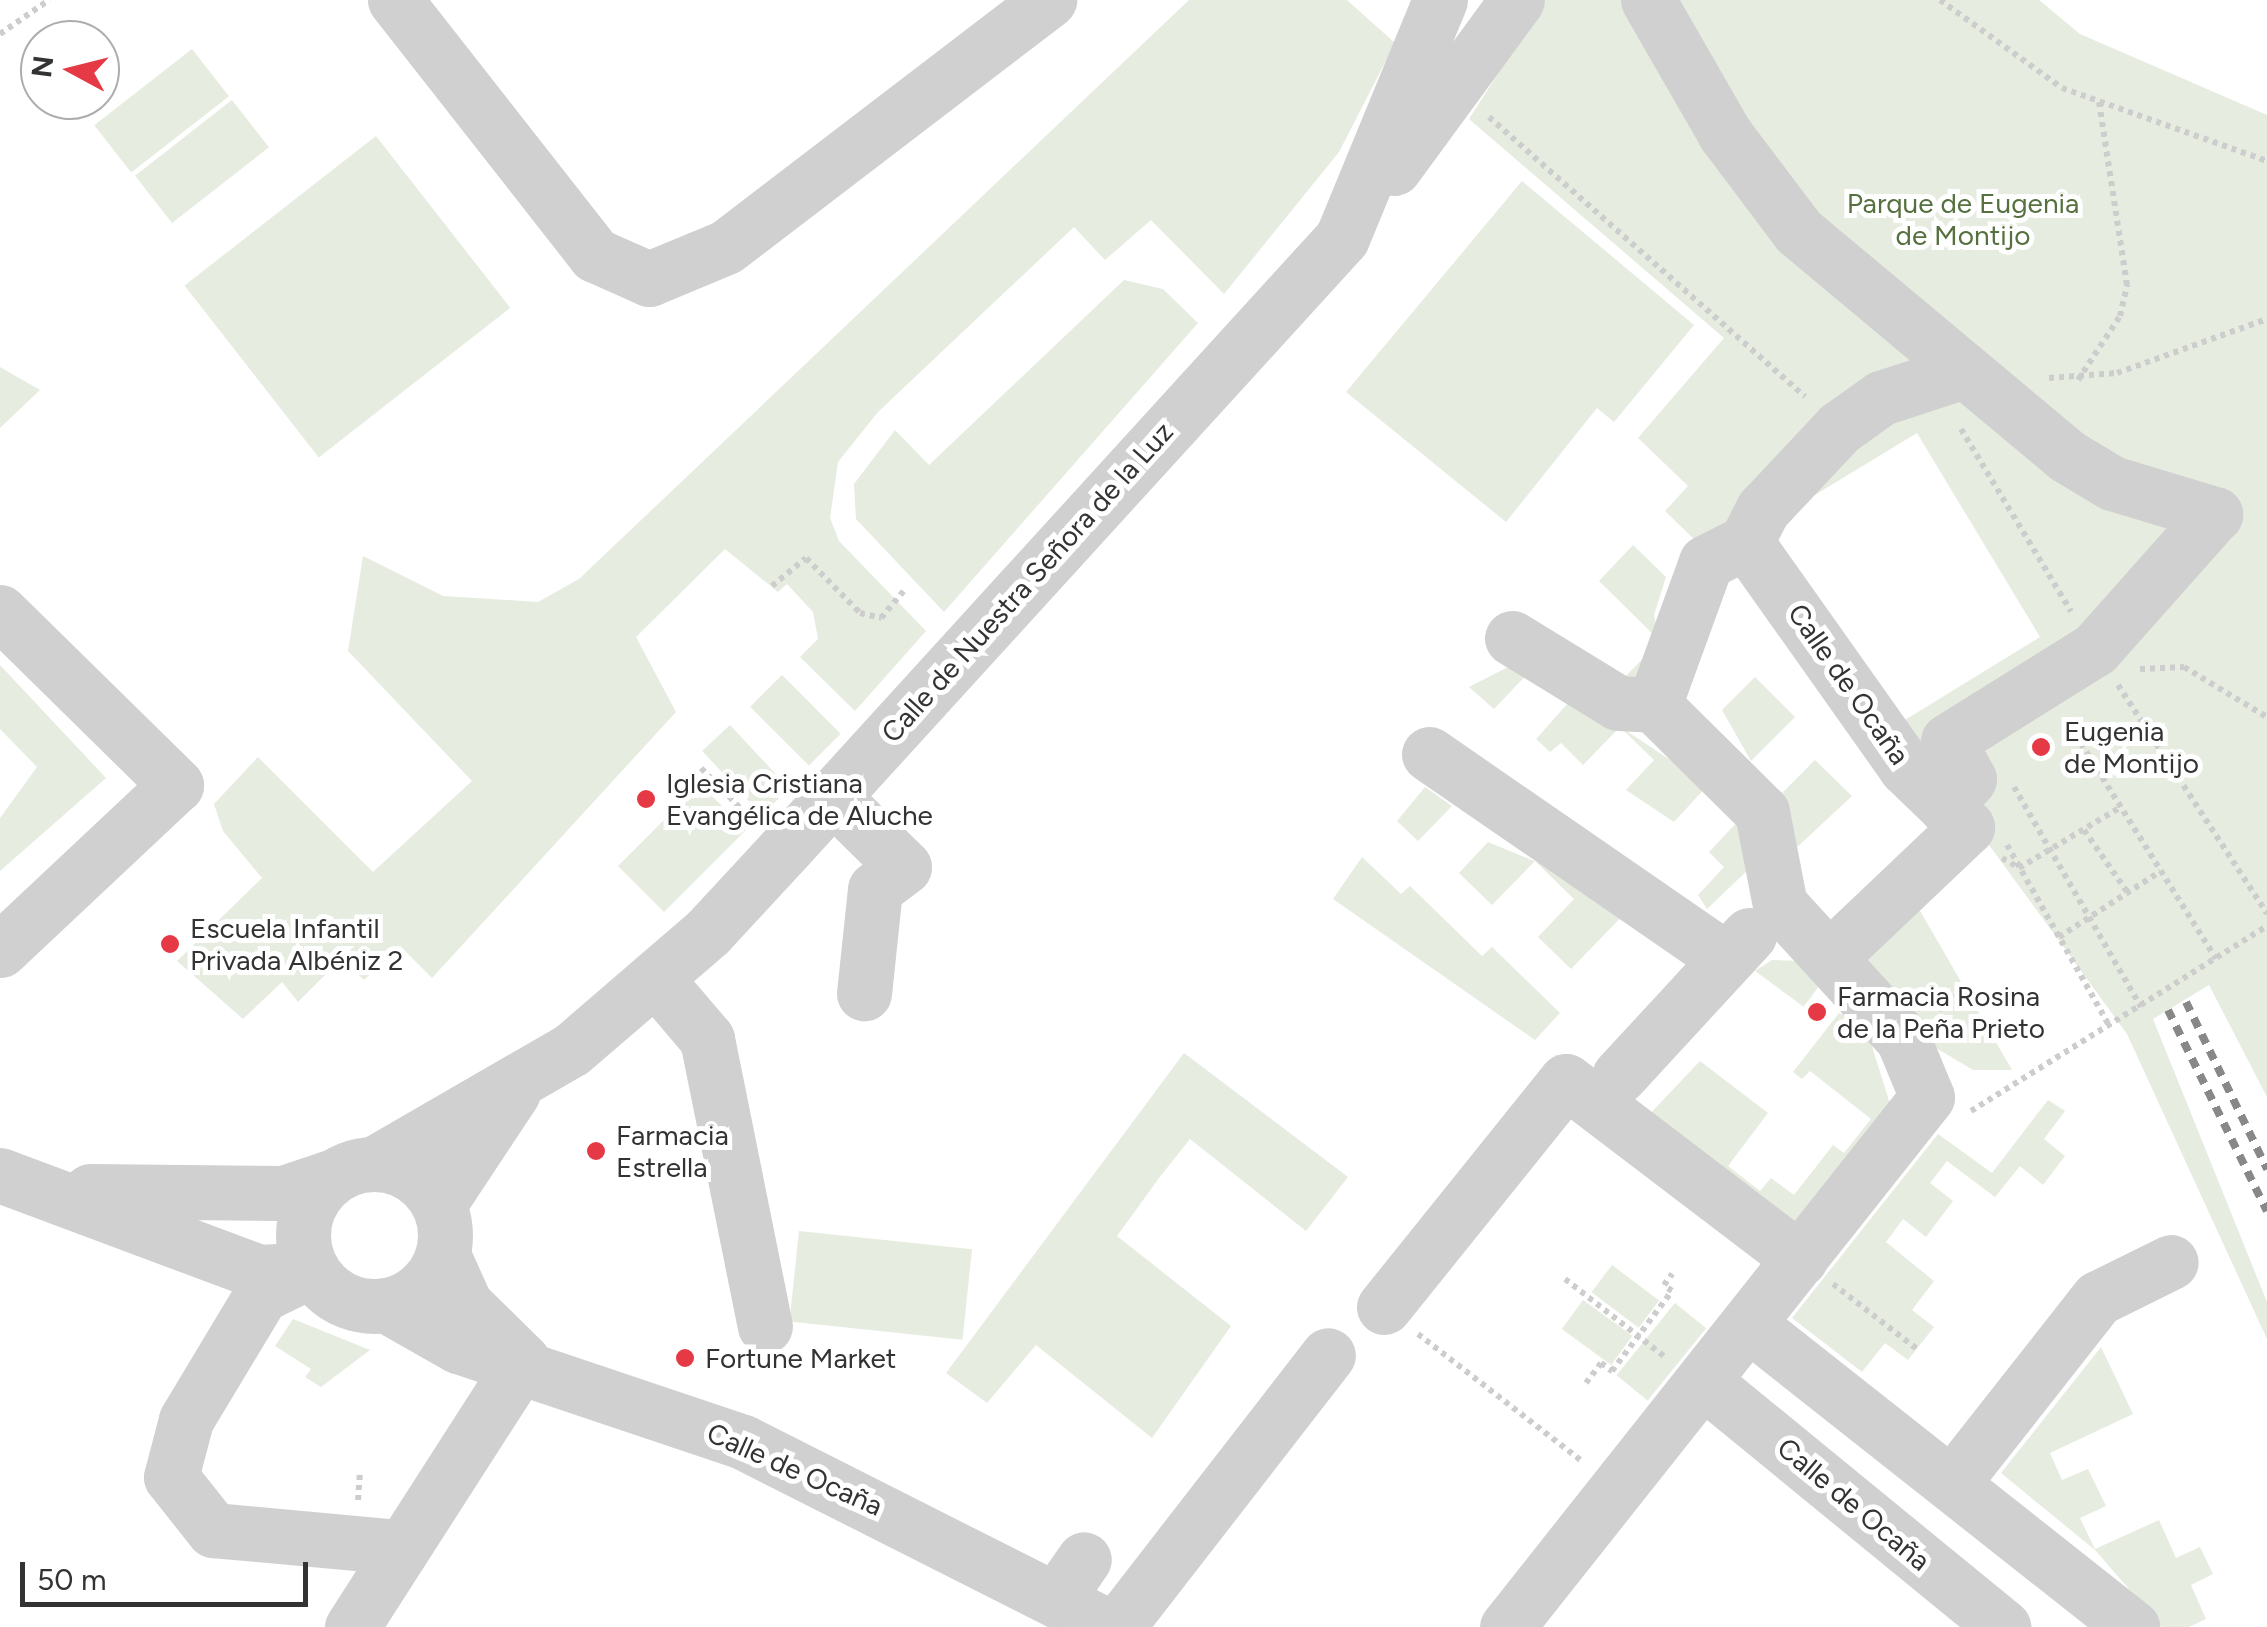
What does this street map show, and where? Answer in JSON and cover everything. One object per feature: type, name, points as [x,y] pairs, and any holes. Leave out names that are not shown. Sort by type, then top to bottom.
[{"type":"street","points":[[395,0],[595,255],[649,279],[726,247],[1048,0]]},
{"type":"street","name":"Calle de Nuestra Señora de la Luz","points":[[515,1090],[656,979],[832,796],[1342,238],[1440,0]]},
{"type":"street","points":[[1342,238],[1486,24],[1517,0]]},
{"type":"street","points":[[1648,0],[1724,134],[1798,231],[1962,372],[2112,483],[2215,514],[2095,649],[1948,742],[1969,779],[1947,826],[1831,956]]},
{"type":"street","points":[[1654,705],[1706,562],[1746,542],[1763,509],[1840,428],[1881,398],[1962,372]]},
{"type":"street","name":"Calle de Ocaña","points":[[1746,542],[1947,826]]},
{"type":"street","points":[[0,612],[176,785],[0,950]]},
{"type":"street","points":[[1507,1627],[1618,1490],[1690,1374],[1750,1326],[1926,1098],[1903,1039],[1831,956],[1780,905],[1762,812],[1654,705],[1618,703],[1512,638]]},
{"type":"street","points":[[1429,754],[1725,958]]},
{"type":"street","points":[[832,796],[904,867],[875,889],[864,993]]},
{"type":"street","points":[[1619,1076],[1725,958],[1780,905]]},
{"type":"street","points":[[656,979],[707,1039],[765,1326]]},
{"type":"street","points":[[1384,1308],[1566,1081],[1800,1259]]},
{"type":"street","points":[[18,1182],[214,1197],[283,1194],[353,1170],[515,1090]]},
{"type":"street","points":[[353,1170],[302,1229],[311,1269],[342,1299],[386,1306],[421,1288],[441,1229],[515,1090]]},
{"type":"street","points":[[353,1170],[412,1174],[441,1229]]},
{"type":"street","points":[[18,1182],[260,1272],[311,1269]]},
{"type":"street","name":"Calle de Ocaña","points":[[441,1229],[465,1304],[523,1361]]},
{"type":"street","points":[[1953,1482],[2098,1298],[2171,1262]]},
{"type":"street","points":[[311,1269],[261,1295],[186,1420],[171,1477],[212,1530],[400,1547]]},
{"type":"street","name":"Calle de Ocaña","points":[[386,1306],[458,1346],[523,1361],[743,1442],[1093,1610]]},
{"type":"street","points":[[1750,1326],[1953,1482],[2132,1627]]},
{"type":"street","points":[[1093,1610],[1328,1356]]},
{"type":"street","points":[[352,1627],[523,1361]]},
{"type":"street","name":"Calle de Ocaña","points":[[1690,1374],[2002,1627]]},
{"type":"path","points":[[0,34],[49,0]]},
{"type":"path","points":[[1940,0],[2062,88],[2267,161]]},
{"type":"path","points":[[2099,101],[2127,285],[2120,316],[2077,382],[2267,319]]},
{"type":"path","points":[[1476,106],[1840,428]]},
{"type":"path","points":[[772,586],[806,558],[860,613],[882,618],[904,591]]},
{"type":"path","points":[[2127,669],[2184,667],[2267,716]]},
{"type":"path","points":[[2043,682],[2216,959]]},
{"type":"path","points":[[1977,723],[2140,1007]]},
{"type":"path","points":[[702,768],[755,824]]},
{"type":"path","points":[[2050,851],[2121,807]]},
{"type":"path","points":[[2084,830],[2128,894]]},
{"type":"path","points":[[2002,838],[2110,1027]]},
{"type":"path","points":[[2059,938],[2161,871]]},
{"type":"path","points":[[1926,1098],[1977,1112],[2267,926]]},
{"type":"path","points":[[1800,1259],[1917,1349]]},
{"type":"path","points":[[1586,1383],[1601,1363],[1612,1372],[1672,1291],[1664,1285],[1672,1274]]},
{"type":"path","points":[[1565,1279],[1690,1374]]},
{"type":"path","points":[[1384,1308],[1618,1490]]},
{"type":"green space","points":[[1189,0],[1347,0],[1395,43],[1339,152],[1224,294],[1151,220],[1105,260],[1074,227],[878,412],[838,462],[830,518],[839,541],[926,631],[855,711],[800,657],[818,639],[813,612],[787,584],[778,592],[725,549],[636,637],[676,712],[432,978],[400,946],[364,980],[341,959],[298,1002],[282,982],[243,1019],[177,961],[262,878],[223,831],[214,804],[258,757],[373,872],[472,781],[348,651],[363,556],[443,596],[538,602],[579,579]]},
{"type":"green space","name":"Parque de Eugenia de Montijo","points":[[1545,0],[2039,0],[2080,34],[2267,115],[2267,1097],[2209,985],[2153,1019],[2267,1302],[2267,1339],[2127,1034],[1900,723],[2040,637],[1917,433],[1777,518],[1699,544],[1665,511],[1688,486],[1638,438],[1724,338],[1469,119]]},
{"type":"green space","points":[[192,49],[229,96],[131,173],[94,125],[101,120],[120,120],[120,105]]},
{"type":"green space","points":[[232,100],[269,147],[172,223],[135,176]]},
{"type":"green space","points":[[376,136],[510,308],[319,457],[185,286]]},
{"type":"green space","points":[[1522,181],[1694,325],[1614,422],[1597,408],[1506,522],[1346,392]]},
{"type":"green space","points":[[1124,280],[1163,289],[1198,323],[944,612],[856,519],[854,484],[895,430],[929,465]]},
{"type":"green space","points":[[0,367],[40,390],[0,428]]},
{"type":"green space","points":[[1633,545],[1666,577],[1654,615],[1660,641],[1599,581]]},
{"type":"green space","points":[[1660,641],[1651,678],[1616,686]]},
{"type":"green space","points":[[0,665],[106,778],[0,871],[0,818],[37,767],[0,729]]},
{"type":"green space","points":[[1512,665],[1532,669],[1494,709],[1469,687]]},
{"type":"green space","points":[[782,675],[841,734],[809,766],[750,707]]},
{"type":"green space","points":[[1755,677],[1795,717],[1751,761],[1722,710]]},
{"type":"green space","points":[[1569,702],[1619,726],[1708,785],[1674,822],[1626,790],[1654,760],[1620,727],[1583,765],[1561,743],[1550,752],[1536,739]]},
{"type":"green space","points":[[730,725],[789,789],[762,815],[702,751]]},
{"type":"green space","points":[[1815,760],[1852,796],[1794,850],[1783,792]]},
{"type":"green space","points":[[700,784],[746,830],[664,912],[618,866]]},
{"type":"green space","points":[[1425,787],[1452,806],[1418,841],[1397,821]]},
{"type":"green space","points":[[1742,817],[1752,866],[1707,909],[1698,895],[1724,867],[1709,852]]},
{"type":"green space","points":[[1488,842],[1535,861],[1492,905],[1459,873]]},
{"type":"green space","points":[[1362,857],[1401,894],[1410,886],[1482,956],[1492,947],[1560,1013],[1535,1040],[1333,899]]},
{"type":"green space","points":[[1536,862],[1633,905],[1571,969],[1538,937],[1574,899]]},
{"type":"green space","points":[[1919,909],[2012,1070],[1973,1070],[1931,1045],[1861,957]]},
{"type":"green space","points":[[1772,960],[1803,961],[1828,973],[1804,1007],[1755,971]]},
{"type":"green space","points":[[1839,1013],[1864,1021],[1891,1107],[1791,1236],[1646,1118],[1700,1061],[1768,1113],[1728,1166],[1760,1191],[1771,1178],[1794,1195],[1833,1145],[1844,1153],[1871,1119],[1810,1071],[1802,1079],[1793,1072]]},
{"type":"green space","points":[[1184,1053],[1348,1177],[1306,1231],[1190,1139],[1159,1178],[1117,1236],[1231,1326],[1152,1438],[1036,1345],[987,1403],[946,1373]]},
{"type":"green space","points":[[2048,1100],[2065,1111],[2044,1139],[2065,1156],[2043,1185],[2020,1166],[1995,1197],[1947,1161],[1930,1183],[1953,1201],[1926,1237],[1903,1219],[1886,1242],[1934,1281],[1912,1310],[1934,1327],[1908,1360],[1885,1343],[1862,1372],[1792,1318],[1938,1134],[1992,1173]]},
{"type":"green space","points":[[799,1231],[972,1249],[963,1340],[789,1322]]},
{"type":"green space","points":[[1612,1265],[1659,1301],[1639,1328],[1592,1292]]},
{"type":"green space","points":[[1583,1300],[1632,1336],[1611,1365],[1562,1329]]},
{"type":"green space","points":[[1675,1303],[1706,1328],[1648,1400],[1616,1375]]},
{"type":"green space","points":[[293,1319],[370,1350],[321,1387],[305,1377],[311,1369],[275,1346]]},
{"type":"green space","points":[[2101,1347],[2133,1414],[2050,1453],[2062,1480],[2088,1469],[2106,1506],[2080,1518],[2095,1549],[2159,1520],[2176,1558],[2200,1547],[2213,1574],[2191,1585],[2206,1619],[2189,1627],[2162,1627],[2095,1550],[2001,1473]]},
{"type":"railway","points":[[2186,1002],[2267,1169]]},
{"type":"railway","points":[[2168,1010],[2267,1211]]},
{"type":"place","name":"Eugenia de Montijo","points":[[2041,747]]},
{"type":"place","name":"Iglesia Cristiana Evangélica de Aluche","points":[[646,799]]},
{"type":"place","name":"Escuela Infantil Privada Albéniz 2","points":[[170,944]]},
{"type":"place","name":"Farmacia Rosina de la Peña Prieto","points":[[1817,1012]]},
{"type":"place","name":"Farmacia Estrella","points":[[596,1151]]},
{"type":"place","name":"Fortune Market","points":[[685,1358]]}]
